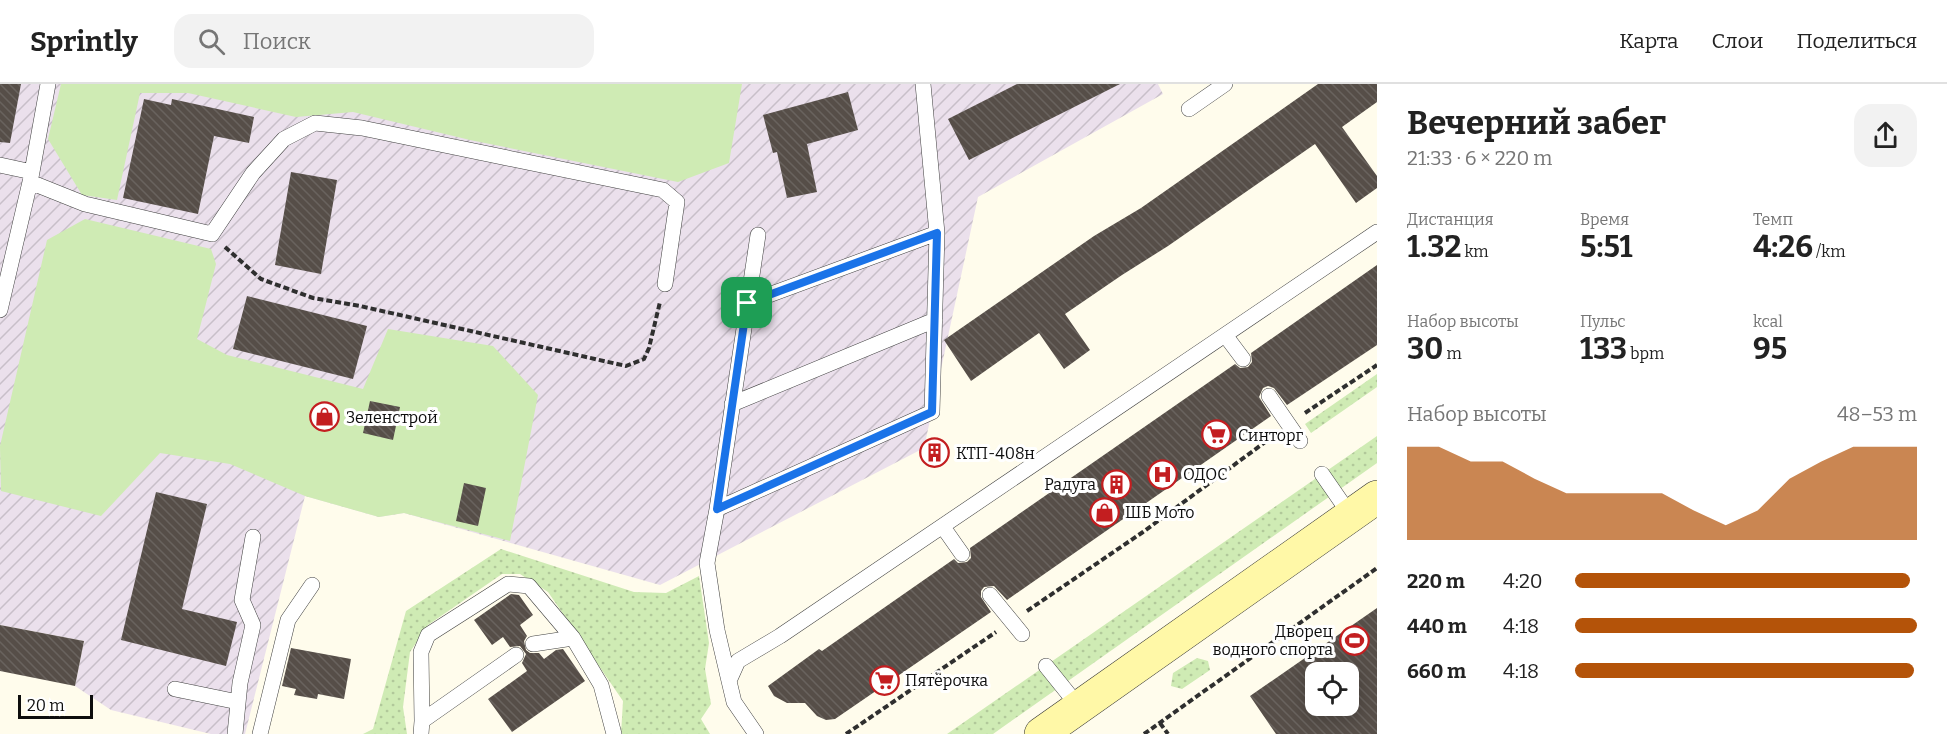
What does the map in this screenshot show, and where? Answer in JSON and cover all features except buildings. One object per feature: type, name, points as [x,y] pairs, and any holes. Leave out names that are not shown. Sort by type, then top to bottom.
[{"type":"main road","points":[[1041,734],[1377,497]]},
{"type":"lane","points":[[0,310],[31,177],[48,84]]},
{"type":"lane","points":[[717,509],[932,412],[937,233],[923,84]]},
{"type":"lane","points":[[1189,109],[1225,84]]},
{"type":"lane","points":[[0,165],[31,177],[85,204],[212,234],[253,173],[284,139],[315,123],[362,128],[663,190],[677,202],[665,284]]},
{"type":"lane","points":[[729,681],[738,661],[780,636],[943,527],[1377,232]]},
{"type":"lane","points":[[747,303],[937,233]]},
{"type":"lane","points":[[756,734],[734,702],[717,630],[706,563],[717,509],[758,235]]},
{"type":"lane","points":[[732,404],[934,321]]},
{"type":"lane","points":[[1225,335],[1243,358]]},
{"type":"lane","points":[[1269,396],[1300,441]]},
{"type":"lane","points":[[1322,474],[1351,516]]},
{"type":"lane","points":[[943,527],[962,554]]},
{"type":"lane","points":[[235,734],[240,683],[253,625],[242,600],[253,537]]},
{"type":"lane","points":[[421,728],[421,652],[428,635],[508,584],[529,586],[573,638],[601,685],[614,734]]},
{"type":"lane","points":[[260,734],[288,620],[312,585]]},
{"type":"lane","points":[[990,595],[1022,634]]},
{"type":"lane","points":[[533,644],[573,638]]},
{"type":"lane","points":[[421,728],[516,656]]},
{"type":"lane","points":[[1046,666],[1079,707]]},
{"type":"lane","points":[[175,688],[238,702]]},
{"type":"path","points":[[212,234],[261,279],[313,298],[360,306],[626,366],[644,359],[649,348],[665,284]]},
{"type":"path","points":[[846,734],[1143,532],[1289,424],[1377,365]]},
{"type":"path","points":[[1144,734],[1377,568]]},
{"type":"path","points":[[1160,723],[1168,734]]},
{"type":"shaded area","points":[[0,84],[1158,84],[1163,94],[978,197],[924,448],[660,585],[404,513],[379,517],[305,496],[245,734],[211,734],[111,710],[75,686],[84,641],[0,625]]},
{"type":"green space","points":[[61,84],[742,84],[729,163],[678,182],[470,140],[353,112],[296,117],[188,93],[140,93],[117,200],[82,195],[48,139]]},
{"type":"green space","points":[[85,219],[211,249],[216,264],[197,339],[227,355],[363,389],[388,329],[493,346],[538,395],[510,541],[404,513],[379,517],[305,496],[230,464],[160,453],[101,516],[1,491],[0,446],[47,240]]},
{"type":"green space","points":[[1377,374],[1377,387],[1311,433],[1305,424]]},
{"type":"green space","points":[[1377,436],[1377,463],[993,734],[947,734]]},
{"type":"green space","points":[[501,549],[634,592],[666,593],[699,576],[709,643],[705,669],[711,704],[701,719],[710,734],[621,734],[623,701],[548,592],[520,574],[502,574],[428,625],[410,652],[403,707],[407,734],[363,734],[373,729],[406,611]]},
{"type":"green space","points":[[1197,658],[1208,661],[1210,670],[1182,689],[1171,686],[1173,673]]},
{"type":"place","name":"Зеленстрой","points":[[325,417]]},
{"type":"place","name":"Синторг","points":[[1217,435]]},
{"type":"place","name":"КТП-408н","points":[[935,453]]},
{"type":"place","name":"ОДОС","points":[[1162,474]]},
{"type":"place","name":"Радуга","points":[[1117,484]]},
{"type":"place","name":"ШБ Мото","points":[[1104,512]]},
{"type":"place","name":"Дворец водного спорта","points":[[1354,640]]},
{"type":"place","name":"Пятёрочка","points":[[884,680]]},
{"type":"route","points":[[937,233],[932,412],[717,509],[747,303],[937,233]]}]
